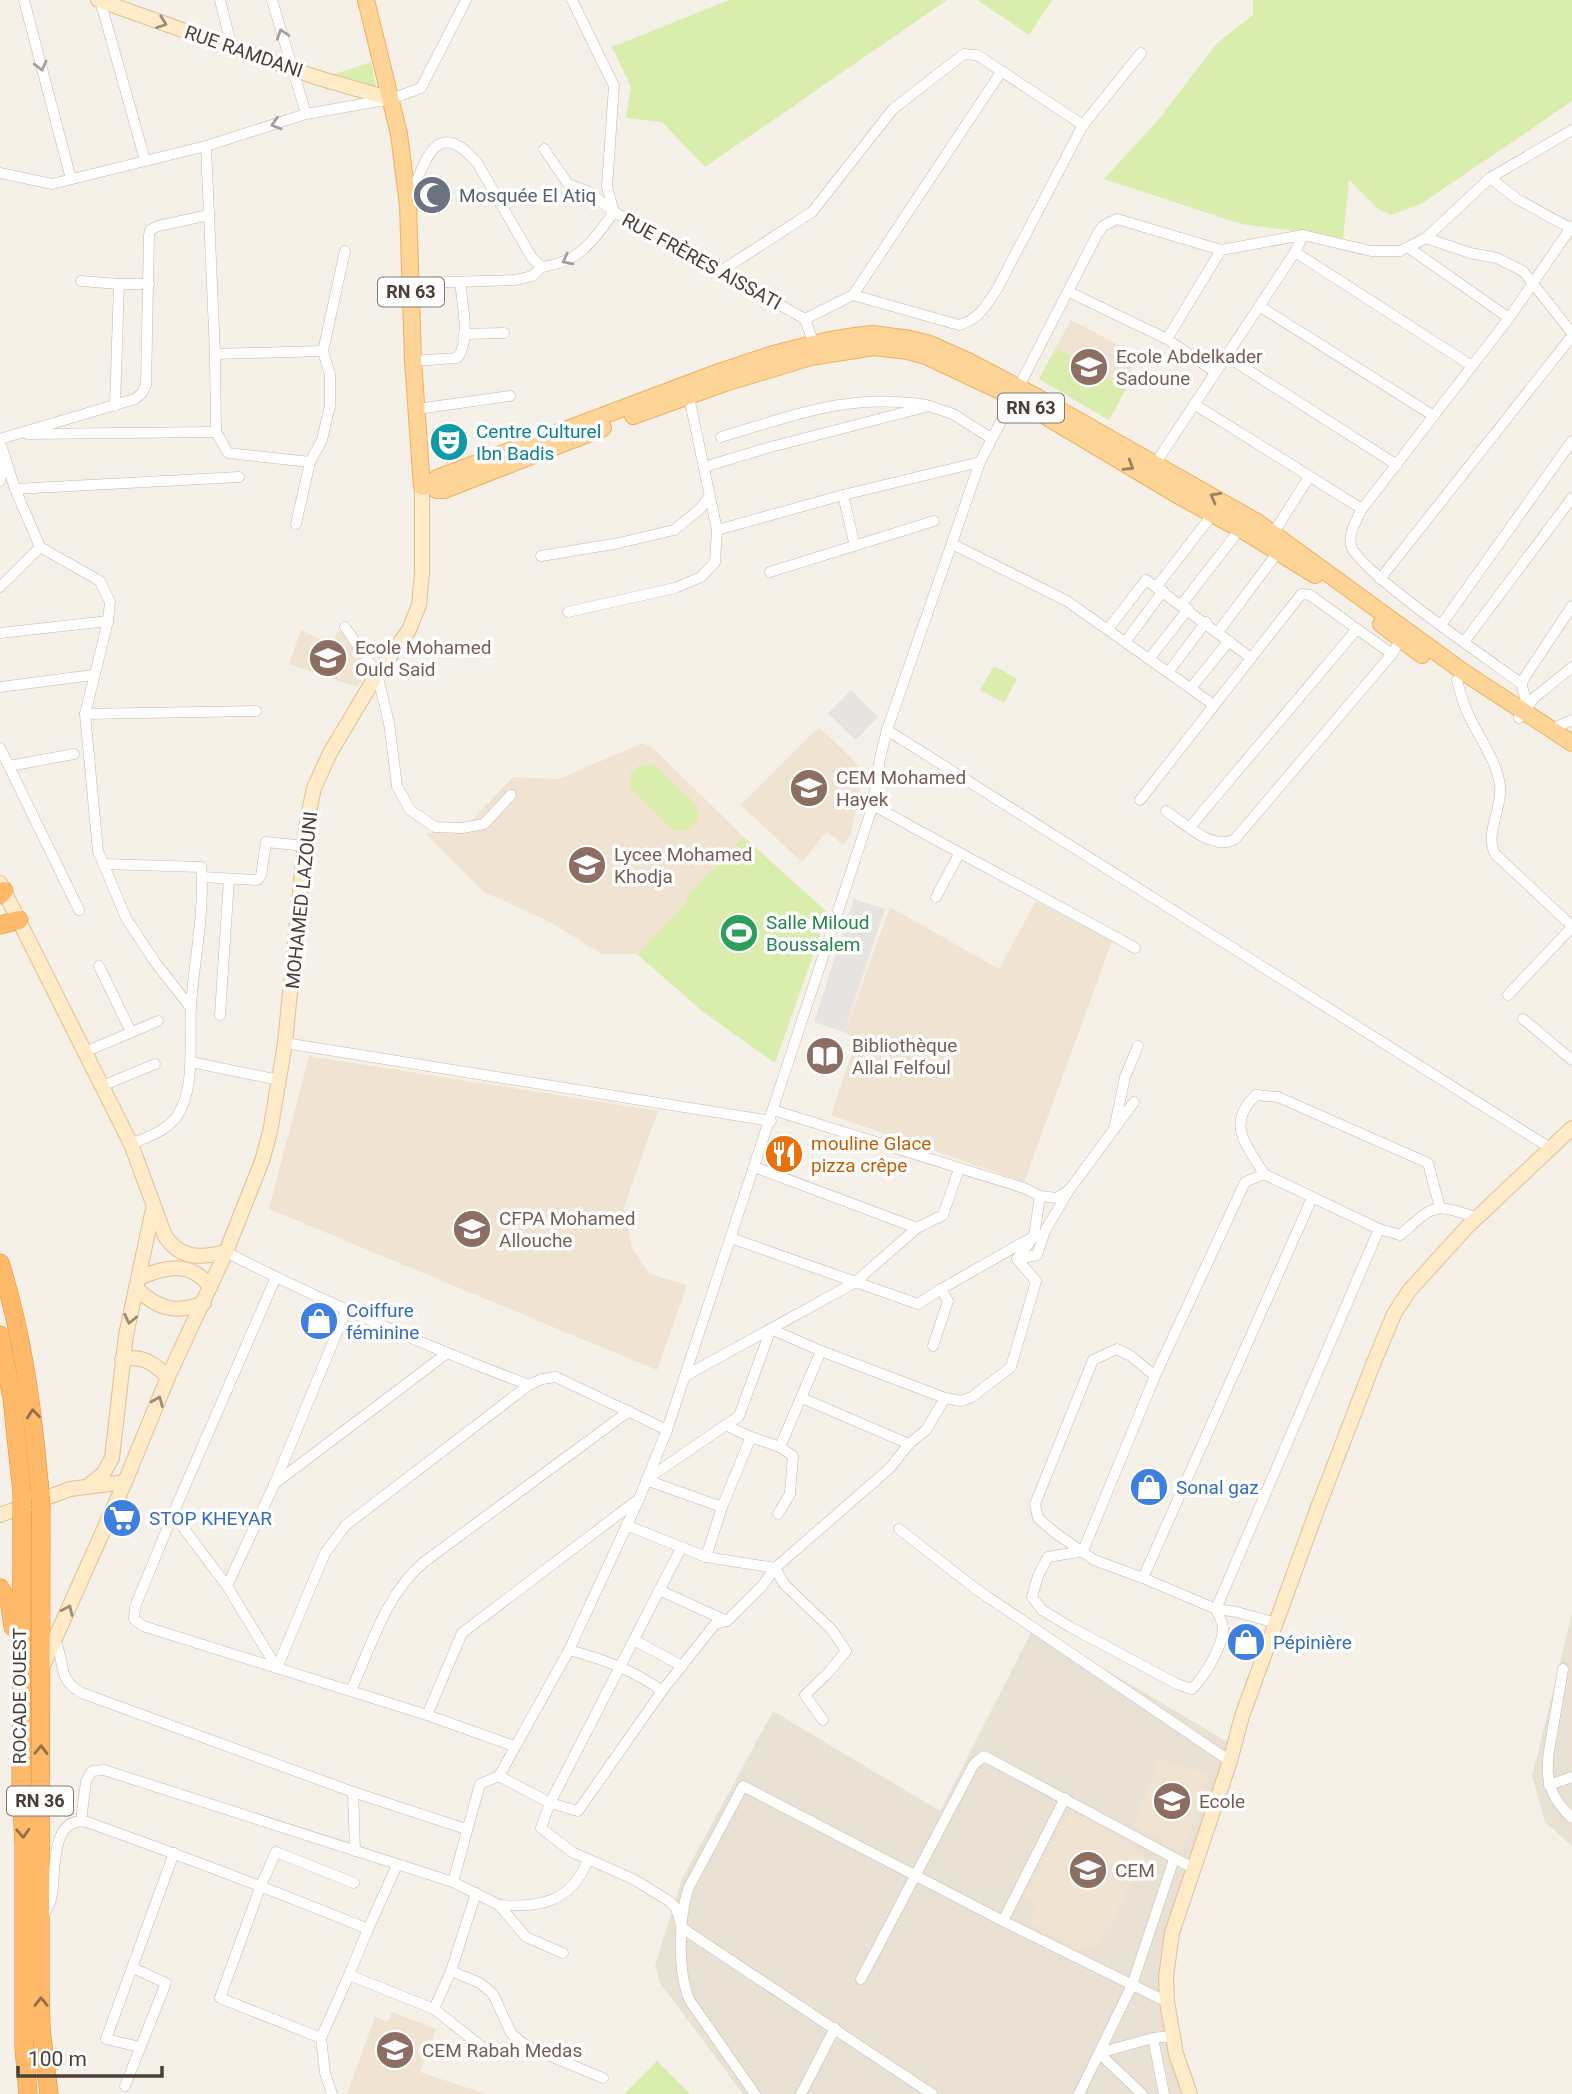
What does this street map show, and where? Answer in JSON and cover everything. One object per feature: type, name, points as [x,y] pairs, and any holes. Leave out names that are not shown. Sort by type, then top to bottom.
[{"type":"highway","points":[[0,926],[19,919]]},
{"type":"highway","name":"ROCADE OUEST","points":[[0,1263],[26,1363],[41,1508],[41,2029],[49,2094]]},
{"type":"highway","name":"ROCADE OUEST","points":[[0,1335],[12,1398],[23,1493],[21,1671],[24,2047],[28,2094]]},
{"type":"highway","points":[[0,1588],[10,1605],[21,1671]]},
{"type":"main road","name":"RUE RAMDANI","points":[[100,0],[293,69],[391,99]]},
{"type":"main road","points":[[366,0],[391,99]]},
{"type":"main road","name":"RN 63","points":[[391,99],[399,134],[408,205],[413,361],[426,486]]},
{"type":"main road","points":[[426,486],[437,478],[719,372],[873,334],[930,344],[968,361],[1015,392],[1156,464],[1274,532]]},
{"type":"main road","points":[[426,486],[444,490],[566,441],[816,349]]},
{"type":"main road","name":"RN 63","points":[[1015,392],[1331,586],[1400,641],[1457,680],[1523,711],[1572,750]]},
{"type":"main road","name":"MOHAMED LAZOUNI","points":[[40,1672],[125,1482],[168,1377],[204,1303],[262,1161],[270,1132],[285,1043],[305,846],[314,788],[330,753],[377,674],[409,630],[419,605],[426,486]]},
{"type":"main road","name":"RN 63","points":[[1274,532],[1400,641],[1462,671],[1572,743]]},
{"type":"main road","points":[[1,890],[19,919],[131,1144],[165,1236],[210,1287]]},
{"type":"main road","points":[[0,926],[16,932],[28,941]]},
{"type":"main road","points":[[1190,2094],[1171,2036],[1167,2002],[1172,1933],[1230,1761],[1242,1716],[1317,1510],[1394,1314],[1409,1291],[1477,1218],[1572,1128]]},
{"type":"main road","points":[[88,1486],[107,1469],[112,1458],[122,1360],[154,1205]]},
{"type":"main road","points":[[137,1283],[160,1269],[226,1252]]},
{"type":"main road","points":[[137,1283],[155,1304],[166,1309],[186,1309],[204,1303]]},
{"type":"main road","points":[[122,1360],[134,1357],[145,1359],[168,1377]]},
{"type":"main road","points":[[113,1440],[128,1447],[139,1448]]},
{"type":"main road","points":[[0,1515],[57,1493],[125,1482]]},
{"type":"street","points":[[24,0],[71,179]]},
{"type":"street","points":[[100,0],[145,160]]},
{"type":"street","points":[[220,0],[232,48]]},
{"type":"street","points":[[272,0],[306,114]]},
{"type":"street","name":"RUE FRÈRES AISSATI","points":[[572,0],[614,86],[607,187],[614,212],[805,319],[816,349]]},
{"type":"street","points":[[0,173],[52,184],[206,146],[306,114],[391,99],[421,88],[465,1]]},
{"type":"street","points":[[721,271],[813,212],[893,109],[960,56],[973,53],[1083,125]]},
{"type":"street","points":[[853,295],[958,325],[969,322],[980,314],[997,289],[1083,125],[1141,53]]},
{"type":"street","points":[[805,319],[853,295],[1001,72]]},
{"type":"street","points":[[453,1882],[480,1784],[499,1776],[569,1650],[639,1499],[667,1430],[873,805],[887,730],[980,462],[1098,233],[1111,220],[1124,220],[1221,250],[1303,235],[1371,251],[1391,252],[1409,248],[1426,238],[1490,178],[1572,130]]},
{"type":"street","points":[[408,205],[428,154],[436,145],[446,142],[457,146],[468,152],[478,164],[532,258],[542,267]]},
{"type":"street","points":[[206,146],[216,432],[228,453],[310,462]]},
{"type":"street","points":[[411,283],[516,280],[532,276],[542,267],[555,266],[573,258],[590,244],[614,212],[589,192],[568,184],[544,149]]},
{"type":"street","points":[[1490,178],[1517,200],[1571,227],[1509,318],[1362,509],[1351,536],[1351,546],[1362,563],[1380,579],[1522,684]]},
{"type":"street","points":[[191,1008],[155,962],[126,918],[99,851],[85,714],[108,621],[110,601],[100,581],[40,547],[15,489],[0,441],[12,434],[115,406],[135,399],[142,393],[145,385],[150,230],[209,215]]},
{"type":"street","points":[[1156,464],[1303,235]]},
{"type":"street","points":[[1380,579],[1572,334],[1523,271],[1514,265],[1426,238]]},
{"type":"street","points":[[1409,248],[1509,318]]},
{"type":"street","points":[[1167,339],[1221,250]]},
{"type":"street","points":[[296,524],[310,462],[322,440],[330,405],[330,375],[323,351],[345,251]]},
{"type":"street","points":[[1294,252],[1472,366]]},
{"type":"street","points":[[81,282],[149,284]]},
{"type":"street","points":[[413,361],[457,358],[463,350],[460,282]]},
{"type":"street","points":[[115,406],[118,284]]},
{"type":"street","points":[[1069,292],[1167,339],[1215,372]]},
{"type":"street","points":[[1259,306],[1434,416]]},
{"type":"street","points":[[464,334],[504,332]]},
{"type":"street","points":[[215,354],[323,351]]},
{"type":"street","points":[[1226,356],[1397,465]]},
{"type":"street","points":[[417,409],[510,396]]},
{"type":"street","points":[[568,612],[675,588],[701,577],[715,562],[717,530],[689,397]]},
{"type":"street","points":[[721,437],[831,405],[895,400],[929,406],[953,414],[991,438]]},
{"type":"street","points":[[1194,404],[1362,509]]},
{"type":"street","points":[[704,467],[766,448],[929,406]]},
{"type":"street","points":[[12,434],[216,432]]},
{"type":"street","points":[[1441,625],[1572,441]]},
{"type":"street","points":[[0,481],[5,457]]},
{"type":"street","points":[[717,530],[843,495],[980,462]]},
{"type":"street","points":[[15,489],[239,477]]},
{"type":"street","points":[[1274,532],[1310,477]]},
{"type":"street","points":[[843,495],[855,546]]},
{"type":"street","points":[[541,556],[620,543],[674,530],[700,509],[709,497]]},
{"type":"street","points":[[1464,642],[1572,498]]},
{"type":"street","points":[[1126,641],[1212,515]]},
{"type":"street","points":[[770,572],[934,521]]},
{"type":"street","points":[[1150,658],[1240,529]]},
{"type":"street","points":[[952,544],[1055,595],[1126,641],[1214,705]]},
{"type":"street","points":[[0,587],[40,547]]},
{"type":"street","points":[[1218,632],[1278,552]]},
{"type":"street","points":[[1108,629],[1144,581],[1149,581],[1251,658]]},
{"type":"street","points":[[1140,800],[1302,594],[1310,596],[1357,629],[1400,641],[1235,839],[1222,844],[1215,843],[1166,811]]},
{"type":"street","points":[[1523,711],[1522,684],[1572,606]]},
{"type":"street","points":[[0,633],[108,621]]},
{"type":"street","points":[[1169,671],[1206,622]]},
{"type":"street","points":[[345,627],[377,674],[389,723],[397,786],[410,810],[435,827],[462,828],[484,824],[511,795]]},
{"type":"street","points":[[1190,827],[1357,629]]},
{"type":"street","points":[[1191,688],[1229,640]]},
{"type":"street","points":[[1523,711],[1572,667]]},
{"type":"street","points":[[0,687],[93,675]]},
{"type":"street","points":[[1457,680],[1469,716],[1499,780],[1500,803],[1491,841],[1492,848],[1496,855],[1572,927],[1508,995]]},
{"type":"street","points":[[85,714],[256,711]]},
{"type":"street","points":[[1551,729],[1572,720]]},
{"type":"street","points":[[887,730],[1550,1148]]},
{"type":"street","points":[[0,748],[79,910]]},
{"type":"street","points":[[9,766],[74,754]]},
{"type":"street","points":[[873,805],[1135,948]]},
{"type":"street","points":[[202,877],[229,880],[260,878],[266,842],[305,846]]},
{"type":"street","points":[[936,897],[959,854]]},
{"type":"street","points":[[104,864],[201,867],[202,877],[191,1008],[191,1062],[184,1101],[177,1117],[161,1130],[131,1144]]},
{"type":"street","points":[[220,1015],[229,880]]},
{"type":"street","points":[[100,966],[131,1032]]},
{"type":"street","points":[[1523,1019],[1572,1060]]},
{"type":"street","points":[[85,1052],[158,1021]]},
{"type":"street","points":[[285,1043],[772,1115],[1024,1188],[1040,1196],[1057,1198],[1070,1189]]},
{"type":"street","points":[[1114,1130],[1125,1077],[1138,1046]]},
{"type":"street","points":[[191,1062],[279,1080]]},
{"type":"street","points":[[102,1086],[155,1064]]},
{"type":"street","points":[[1440,1208],[1428,1163],[1278,1097],[1256,1096],[1244,1106],[1240,1118],[1243,1138],[1264,1174],[1312,1198],[1379,1229],[1401,1235],[1429,1209],[1440,1208],[1447,1207],[1477,1218]]},
{"type":"street","points":[[1017,1259],[1037,1255],[1045,1231],[1070,1189],[1134,1102]]},
{"type":"street","points":[[754,1167],[917,1227]]},
{"type":"street","points":[[685,1376],[855,1281],[917,1227],[943,1214],[959,1169]]},
{"type":"street","points":[[1083,1551],[1155,1376],[1245,1182],[1264,1174]]},
{"type":"street","points":[[1017,1259],[1034,1236],[1040,1196]]},
{"type":"street","points":[[1143,1578],[1312,1198]]},
{"type":"street","points":[[1083,1551],[1048,1557],[1038,1576],[1032,1597],[1042,1610],[1177,1684],[1192,1689],[1202,1679],[1219,1644],[1224,1628],[1216,1609],[1379,1229]]},
{"type":"street","points":[[732,1238],[918,1304],[1034,1236]]},
{"type":"street","points":[[226,1252],[446,1354],[529,1385]]},
{"type":"street","points":[[771,1329],[945,1398],[961,1401],[972,1397],[1012,1367],[1036,1281],[1017,1259]]},
{"type":"street","points":[[276,1277],[173,1514],[135,1607],[134,1619],[144,1626],[427,1715],[514,1746]]},
{"type":"street","points":[[933,1346],[948,1301],[941,1289]]},
{"type":"street","points":[[227,1586],[274,1485],[347,1308]]},
{"type":"street","points":[[646,1480],[739,1416],[771,1329]]},
{"type":"street","points":[[1155,1376],[1131,1356],[1117,1349],[1093,1360],[1035,1504],[1038,1518],[1094,1560],[1216,1609],[1276,1623]]},
{"type":"street","points":[[780,1447],[821,1351]]},
{"type":"street","points":[[274,1485],[446,1354]]},
{"type":"street","points":[[277,1668],[325,1553],[346,1525],[529,1385],[556,1377],[667,1430]]},
{"type":"street","points":[[802,1398],[909,1444]]},
{"type":"street","points":[[499,1776],[550,1803],[578,1811],[662,1690],[715,1624],[727,1621],[762,1586],[775,1568],[890,1468],[909,1444],[926,1430],[945,1398]]},
{"type":"street","points":[[351,1691],[392,1600],[407,1579],[424,1562],[629,1411]]},
{"type":"street","points":[[725,1425],[780,1447],[793,1456],[790,1494],[778,1514]]},
{"type":"street","points":[[706,1557],[722,1507],[751,1437]]},
{"type":"street","points":[[646,1480],[722,1507]]},
{"type":"street","points":[[427,1715],[462,1633],[639,1499]]},
{"type":"street","points":[[173,1514],[227,1586],[277,1668]]},
{"type":"street","points":[[626,1525],[706,1557],[775,1568]]},
{"type":"street","points":[[899,1530],[976,1589],[1230,1761]]},
{"type":"street","points":[[681,1548],[550,1803],[541,1828],[556,1842],[588,1860],[633,1879],[669,1901],[676,1908],[682,1928],[932,2094]]},
{"type":"street","points":[[775,1568],[784,1584],[832,1630],[846,1651],[805,1695],[823,1720]]},
{"type":"street","points":[[659,1590],[727,1621]]},
{"type":"street","points":[[634,1640],[682,1667]]},
{"type":"street","points":[[55,1641],[64,1677],[82,1693],[353,1793],[466,1829]]},
{"type":"street","points":[[569,1650],[641,1676],[662,1690]]},
{"type":"street","points":[[1563,1669],[1548,1758],[1549,1786],[1560,1807],[1572,1818]]},
{"type":"street","points":[[861,1979],[978,1759],[984,1756],[1193,1868]]},
{"type":"street","points":[[81,1821],[86,1781],[92,1771],[99,1769],[453,1882],[499,1905],[526,1937],[563,1953]]},
{"type":"street","points":[[1549,1786],[1572,1777]]},
{"type":"street","points":[[755,2094],[687,1994],[683,1970],[683,1905],[688,1889],[743,1787],[1167,2002]]},
{"type":"street","points":[[353,1793],[355,1851]]},
{"type":"street","points":[[1003,1921],[1065,1798]]},
{"type":"street","points":[[1560,1807],[1572,1803]]},
{"type":"street","points":[[40,1922],[51,1901],[57,1847],[61,1835],[70,1824],[81,1821],[261,1885],[368,1929]]},
{"type":"street","points":[[321,2038],[220,1998],[261,1885],[276,1852],[354,1883]]},
{"type":"street","points":[[141,2048],[106,2039],[155,1898],[174,1853]]},
{"type":"street","points":[[1079,2094],[1132,1985],[1174,1858]]},
{"type":"street","points":[[499,1905],[520,1907],[559,1897],[573,1888],[582,1876],[588,1860]]},
{"type":"street","points":[[332,2094],[325,2073],[321,2038],[397,1866]]},
{"type":"street","points":[[434,2008],[451,1972],[476,1892]]},
{"type":"street","points":[[125,2086],[166,1983],[132,1968]]},
{"type":"street","points":[[451,1972],[480,1983],[493,1994],[511,2033],[526,2046],[603,2078]]},
{"type":"street","points":[[349,1975],[434,2008],[491,2054]]},
{"type":"street","points":[[801,2094],[835,2028]]},
{"type":"street","points":[[1100,2053],[1153,2038],[1171,2036]]},
{"type":"street","points":[[1153,2038],[1164,2094]]},
{"type":"street","points":[[1100,2053],[1142,2094]]},
{"type":"shaded area","name":"Ecole Abdelkader Sadoune","points":[[1071,320],[1139,356],[1127,378],[1131,380],[1109,420],[1039,379]]},
{"type":"shaded area","name":"Ecole Mohamed Ould Said","points":[[301,630],[332,645],[338,631],[346,634],[372,663],[357,687],[289,664]]},
{"type":"shaded area","points":[[851,690],[878,717],[856,740],[828,713]]},
{"type":"shaded area","name":"CEM Mohamed Hayek","points":[[819,727],[864,771],[851,834],[843,845],[827,831],[802,862],[741,805]]},
{"type":"shaded area","name":"Lycee Mohamed Khodja","points":[[643,743],[655,750],[744,837],[687,896],[689,900],[637,954],[602,954],[548,921],[484,892],[426,834],[471,821],[513,777],[559,779]]},
{"type":"shaded area","points":[[854,899],[885,909],[844,1032],[814,1022]]},
{"type":"shaded area","points":[[1036,901],[1112,941],[1024,1182],[831,1115],[857,1038],[844,1033],[890,907],[999,969]]},
{"type":"shaded area","name":"CFPA Mohamed Allouche","points":[[309,1056],[658,1111],[624,1207],[632,1248],[650,1274],[687,1285],[657,1370],[269,1209]]},
{"type":"shaded area","points":[[1572,1614],[1572,1846],[1545,1822],[1532,1776]]},
{"type":"shaded area","points":[[1034,1627],[1229,1743],[1165,1946],[1187,2094],[743,2094],[660,1983],[655,1966],[682,1879],[773,1711],[940,1811]]},
{"type":"shaded area","name":"Ecole","points":[[1160,1758],[1210,1774],[1181,1850],[1134,1826]]},
{"type":"shaded area","name":"CEM","points":[[1071,1809],[1145,1854],[1114,1917],[1114,1924],[1108,1927],[1096,1950],[1087,1946],[1084,1952],[1028,1922],[1037,1905],[1023,1899]]},
{"type":"shaded area","name":"CEM Rabah Medas","points":[[392,2012],[436,2029],[420,2072],[486,2094],[347,2094],[375,2017],[388,2022]]},
{"type":"green space","points":[[729,0],[947,0],[705,167],[662,122],[626,118],[631,87],[612,47]]},
{"type":"green space","points":[[977,0],[1052,0],[1029,35]]},
{"type":"green space","points":[[1253,0],[1572,0],[1572,101],[1421,204],[1391,215],[1378,209],[1349,180],[1343,239],[1241,224],[1104,179],[1159,119],[1217,43],[1253,15]]},
{"type":"green space","points":[[371,62],[376,87],[329,76]]},
{"type":"green space","points":[[1056,348],[1126,389],[1109,420],[1039,379]]},
{"type":"green space","points":[[994,666],[1017,679],[1004,703],[980,690]]},
{"type":"green space","points":[[653,764],[698,806],[697,821],[688,831],[674,831],[631,789],[630,774],[638,766]]},
{"type":"green space","name":"Salle Miloud Boussalem","points":[[744,837],[828,913],[775,1063],[702,1011],[637,954],[689,900],[686,897]]},
{"type":"green space","points":[[657,2061],[690,2094],[624,2094]]},
{"type":"place","name":"Mosquée El Atiq","points":[[432,195]]},
{"type":"place","name":"Ecole Abdelkader Sadoune","points":[[1089,367]]},
{"type":"place","name":"Centre Culturel Ibn Badis","points":[[449,442]]},
{"type":"place","name":"Ecole Mohamed Ould Said","points":[[328,658]]},
{"type":"place","name":"CEM Mohamed Hayek","points":[[809,788]]},
{"type":"place","name":"Lycee Mohamed Khodja","points":[[587,865]]},
{"type":"place","name":"Salle Miloud Boussalem","points":[[739,933]]},
{"type":"place","name":"Bibliothèque Allal Felfoul","points":[[825,1056]]},
{"type":"place","name":"mouline Glace pizza crêpe","points":[[784,1154]]},
{"type":"place","name":"CFPA Mohamed Allouche","points":[[472,1229]]},
{"type":"place","name":"Coiffure féminine","points":[[319,1321]]},
{"type":"place","name":"Sonal gaz","points":[[1149,1487]]},
{"type":"place","name":"STOP KHEYAR","points":[[122,1518]]},
{"type":"place","name":"Pépinière","points":[[1246,1642]]},
{"type":"place","name":"Ecole","points":[[1172,1801]]},
{"type":"place","name":"CEM","points":[[1088,1870]]},
{"type":"place","name":"CEM Rabah Medas","points":[[395,2050]]}]
